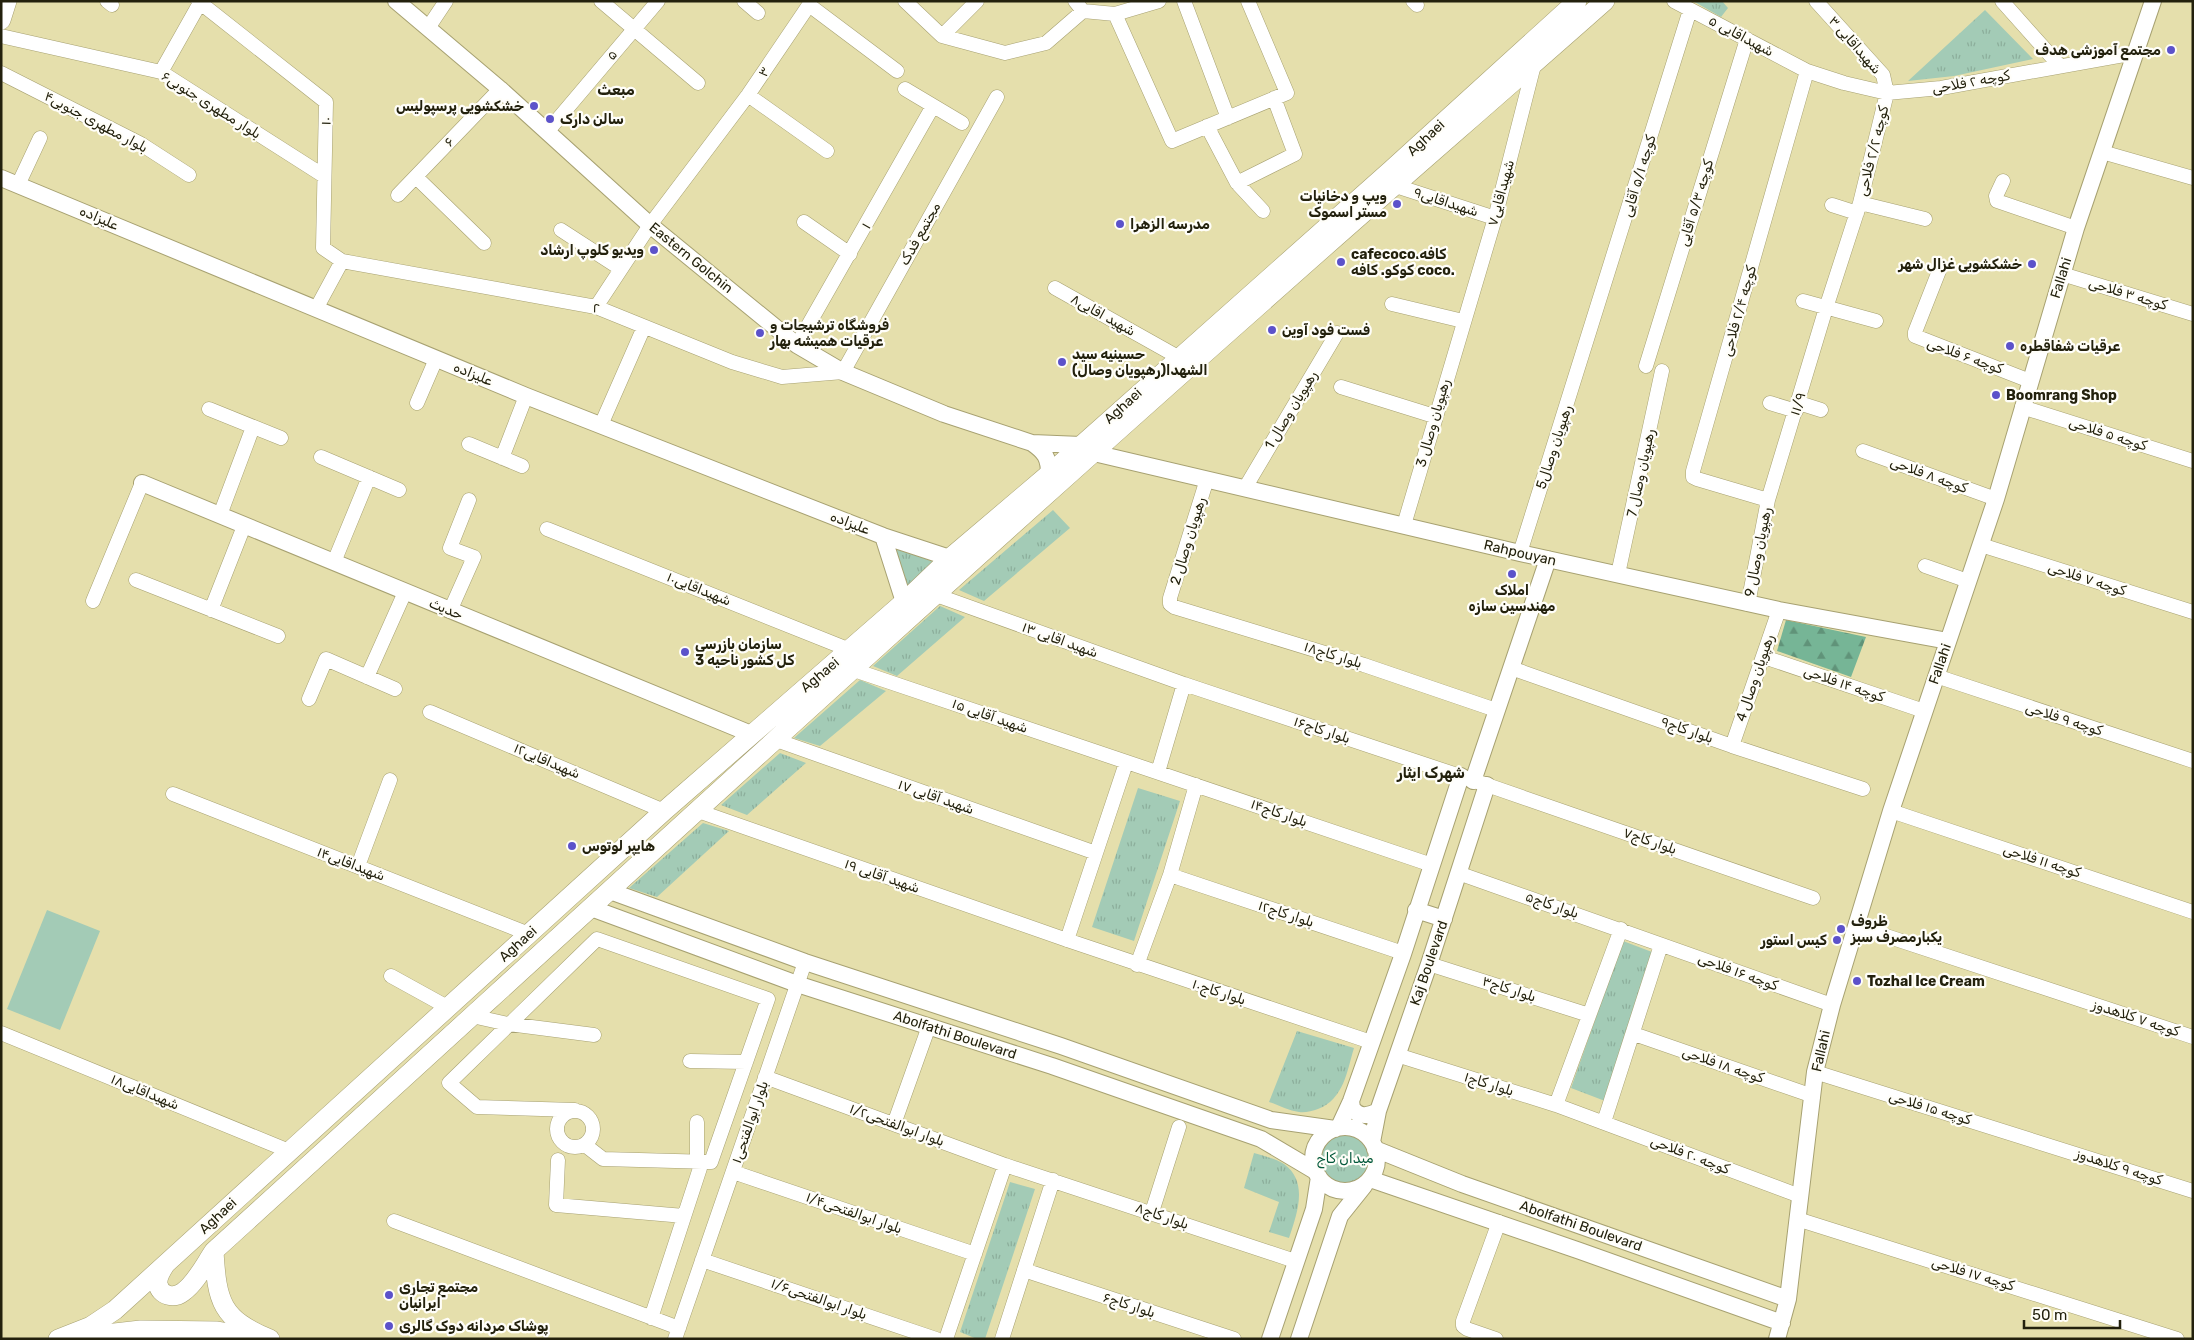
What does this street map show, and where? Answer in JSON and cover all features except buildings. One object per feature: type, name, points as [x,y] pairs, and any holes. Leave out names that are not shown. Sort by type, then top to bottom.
[{"type":"main road","points":[[1,20],[7,1]]},
{"type":"main road","name":"Aghaei","points":[[58,1339],[92,1326],[115,1310],[664,811],[850,650],[950,558],[1048,474],[1087,449],[1306,254],[1391,170],[1577,1]]},
{"type":"main road","name":"Aghaei","points":[[270,1339],[246,1329],[230,1315],[216,1283],[214,1251],[936,596],[1087,449],[1178,357],[1306,254],[1396,186],[1605,1]]},
{"type":"main road","points":[[165,1265],[159,1276],[158,1284],[161,1291],[169,1296],[178,1296],[185,1291],[214,1251]]},
{"type":"main road","points":[[71,1339],[141,1331],[217,1332],[256,1339]]},
{"type":"street","name":"Eastern Golchin","points":[[396,1],[500,89],[650,225],[797,345],[842,372],[944,414],[1032,443]]},
{"type":"street","points":[[428,28],[446,1]]},
{"type":"street","points":[[601,1],[698,84]]},
{"type":"street","name":"۵","points":[[547,132],[658,1]]},
{"type":"street","points":[[744,1],[758,13]]},
{"type":"street","points":[[905,1],[942,36],[1005,53],[1046,43],[1079,6],[1115,14],[1138,4],[1160,1]]},
{"type":"street","points":[[942,36],[976,1]]},
{"type":"street","points":[[1184,1],[1228,118]]},
{"type":"street","points":[[1115,14],[1172,141],[1287,93],[1248,1]]},
{"type":"street","name":"۵ شهیداقایی","points":[[1674,1],[1807,71]]},
{"type":"street","name":"۳ شهیداقایی","points":[[1816,1],[1883,75],[1887,93]]},
{"type":"street","points":[[2002,1],[2058,65]]},
{"type":"street","name":"Fallahi","points":[[1779,1331],[1788,1299],[1815,1072],[1832,1005],[1891,811],[1996,499],[2076,228],[2154,1]]},
{"type":"street","points":[[162,72],[199,2]]},
{"type":"street","name":"۱۰","points":[[199,2],[326,102],[323,248],[342,261]]},
{"type":"street","name":"۳","points":[[596,307],[650,225],[748,95],[809,5],[897,71]]},
{"type":"street","name":"کوچه ۵/۱ آقایی","points":[[1587,342],[1690,10]]},
{"type":"street","name":"بلوار مطهری جنوبی۶","points":[[1,36],[162,72],[324,176]]},
{"type":"street","name":"کوچه ۵/۳ آقایی","points":[[1646,366],[1747,39]]},
{"type":"street","name":"کوچه ۲ فلاحی","points":[[1807,71],[1844,83],[1887,93],[1941,88],[2058,65],[2135,53]]},
{"type":"street","name":"شهیداقایی۷","points":[[1464,321],[1495,218],[1534,64]]},
{"type":"street","name":"کوچه ۲/۴ فلاحی","points":[[1768,500],[1697,479],[1694,477],[1693,471],[1807,71]]},
{"type":"street","name":"بلوار مطهری جنوبی۴","points":[[1,73],[141,144],[189,175]]},
{"type":"street","name":"۶","points":[[398,195],[500,89]]},
{"type":"street","points":[[905,89],[962,123]]},
{"type":"street","name":"کوچه ۲/۲ فلاحی","points":[[1887,93],[1859,208],[1925,219]]},
{"type":"street","points":[[748,95],[826,151]]},
{"type":"street","name":"مجتمع فدک","points":[[842,372],[997,97]]},
{"type":"street","points":[[1237,183],[1295,154],[1274,98]]},
{"type":"street","name":"۱","points":[[797,345],[933,106]]},
{"type":"street","points":[[1207,126],[1237,183],[1263,212]]},
{"type":"street","points":[[18,185],[40,138]]},
{"type":"street","points":[[2102,152],[2193,178]]},
{"type":"street","points":[[416,177],[484,242]]},
{"type":"street","name":"علیزاده","points":[[1,178],[436,360],[883,536],[950,558]]},
{"type":"street","points":[[2002,181],[1996,196],[1997,201],[2076,228]]},
{"type":"street","name":"شهیداقایی۹","points":[[1396,186],[1495,218]]},
{"type":"street","points":[[1832,205],[1859,208]]},
{"type":"street","name":"۱۱/۹","points":[[1768,500],[1826,308],[1859,208]]},
{"type":"street","points":[[804,222],[850,254]]},
{"type":"street","points":[[561,230],[621,269]]},
{"type":"street","points":[[316,309],[342,261]]},
{"type":"street","name":"۲","points":[[342,261],[596,307],[732,362],[782,377],[842,372]]},
{"type":"street","name":"کوچه ۶ فلاحی","points":[[1941,266],[1915,336],[2030,381]]},
{"type":"street","name":"کوچه ۳ فلاحی","points":[[2062,274],[2193,314]]},
{"type":"street","name":"شهید اقایی۸","points":[[1055,288],[1178,357]]},
{"type":"street","points":[[1804,301],[1876,321]]},
{"type":"street","points":[[1392,304],[1464,321]]},
{"type":"street","name":"3 رهپویان وصال","points":[[1404,525],[1434,416],[1464,321]]},
{"type":"street","points":[[601,425],[644,327]]},
{"type":"street","name":"1 رهپویان وصال","points":[[1245,488],[1336,333]]},
{"type":"street","name":"رهپویان وصال5","points":[[1520,553],[1587,342]]},
{"type":"street","points":[[418,403],[436,360]]},
{"type":"street","name":"7 رهپویان وصال","points":[[1618,574],[1662,370]]},
{"type":"street","points":[[1341,387],[1434,416]]},
{"type":"street","points":[[502,458],[526,396]]},
{"type":"street","points":[[1770,403],[1822,410]]},
{"type":"street","name":"کوچه ۵ فلاحی","points":[[2022,407],[2193,461]]},
{"type":"street","points":[[208,409],[281,438]]},
{"type":"street","points":[[220,515],[253,427]]},
{"type":"street","points":[[1032,443],[1043,451],[1049,460],[1048,474]]},
{"type":"street","name":"Rahpouyan","points":[[1032,443],[1087,449],[1520,553],[1748,604],[1948,641]]},
{"type":"street","points":[[469,444],[522,466]]},
{"type":"street","name":"کوچه ۸ فلاحی","points":[[1863,451],[1996,499]]},
{"type":"street","points":[[321,458],[399,490]]},
{"type":"street","points":[[334,562],[369,478]]},
{"type":"street","name":"2 رهپویان وصال","points":[[1170,604],[1207,479]]},
{"type":"street","points":[[93,601],[142,483]]},
{"type":"street","name":"حدیث","points":[[142,483],[751,734]]},
{"type":"street","points":[[450,611],[474,557],[450,548],[469,500]]},
{"type":"street","name":"9 رهپویان وصال","points":[[1748,604],[1768,500]]},
{"type":"street","points":[[211,610],[244,526]]},
{"type":"street","name":"شهیداقایی۱۰","points":[[547,529],[850,650]]},
{"type":"street","points":[[883,536],[904,602]]},
{"type":"street","name":"کوچه ۷ فلاحی","points":[[1981,544],[2193,612]]},
{"type":"street","name":"Kaj Boulevard","points":[[1374,1145],[1378,1112],[1458,873],[1474,781],[1496,710],[1548,559]]},
{"type":"street","points":[[1925,566],[1968,581]]},
{"type":"street","points":[[136,580],[278,636]]},
{"type":"street","points":[[367,677],[405,592]]},
{"type":"street","name":"شهید اقایی ۱۳","points":[[936,596],[1184,684]]},
{"type":"street","name":"بلوار کاج۱۸","points":[[1170,604],[1174,607],[1401,677],[1496,710]]},
{"type":"street","name":"4 رهپویان وصال","points":[[1732,746],[1764,657],[1778,610]]},
{"type":"street","name":"کوچه ۱۴ فلاحی","points":[[1764,657],[1924,711]]},
{"type":"street","points":[[309,699],[326,659],[395,689]]},
{"type":"street","name":"بلوار کاج۹","points":[[1511,668],[1732,746],[1863,789]]},
{"type":"street","name":"شهید آقایی ۱۵","points":[[854,670],[1126,763]]},
{"type":"street","name":"کوچه ۹ فلاحی","points":[[1936,676],[2193,762]]},
{"type":"street","points":[[1158,772],[1184,684]]},
{"type":"street","name":"بلوار کاج۱۶","points":[[1184,684],[1474,781]]},
{"type":"street","name":"شهیداقایی۱۲","points":[[430,712],[664,811]]},
{"type":"street","name":"شهید آقایی ۱۷","points":[[776,740],[1096,853]]},
{"type":"street","points":[[1067,940],[1126,763]]},
{"type":"street","name":"بلوار کاج۱۴","points":[[1126,763],[1158,772],[1432,865]]},
{"type":"street","points":[[358,866],[390,780]]},
{"type":"street","name":"Kaj Boulevard","points":[[1337,1128],[1352,1101],[1432,865],[1474,781]]},
{"type":"street","name":"بلوار کاج۷","points":[[1474,781],[1813,898]]},
{"type":"street","points":[[1137,964],[1170,875],[1196,785]]},
{"type":"street","name":"شهیداقایی۱۴","points":[[173,794],[529,934]]},
{"type":"street","name":"شهید آقایی ۱۹","points":[[698,811],[1067,940]]},
{"type":"street","name":"کوچه ۱۱ فلاحی","points":[[1891,811],[2193,912]]},
{"type":"street","name":"بلوار کاج۵","points":[[1458,873],[1645,938]]},
{"type":"street","name":"بلوار کاج۱۲","points":[[1170,875],[1403,953]]},
{"type":"street","name":"Abolfathi Boulevard","points":[[610,891],[806,962],[1061,1046],[1271,1120],[1337,1128]]},
{"type":"street","name":"Abolfathi Boulevard","points":[[591,908],[797,984],[1052,1066],[1261,1139],[1317,1174]]},
{"type":"street","points":[[1416,910],[1444,919]]},
{"type":"street","name":"کوچه ۷ کلاهدوز","points":[[1856,926],[2193,1037]]},
{"type":"street","points":[[1556,1105],[1620,929]]},
{"type":"street","name":"کوچه ۱۶ فلاحی","points":[[1645,938],[1832,1005]]},
{"type":"street","points":[[575,1110],[565,1113],[558,1120],[556,1129],[559,1138],[566,1145],[575,1148],[585,1145],[591,1138],[594,1128],[591,1119],[584,1112],[575,1110],[477,1107],[449,1083],[597,939],[768,1000],[711,1162],[698,1164],[603,1159],[585,1145]]},
{"type":"street","name":"بلوار کاج۱۰","points":[[1067,940],[1371,1042]]},
{"type":"street","points":[[1604,1122],[1634,1034],[1661,945]]},
{"type":"street","name":"بلوار ابوالفتحی۱","points":[[677,1333],[806,962]]},
{"type":"street","name":"بلوار کاج۳","points":[[1429,964],[1589,1015]]},
{"type":"street","points":[[392,976],[449,1008]]},
{"type":"street","points":[[472,1016],[508,1024],[594,1035]]},
{"type":"street","points":[[894,1124],[929,1026]]},
{"type":"street","name":"شهیداقایی۱۸","points":[[1,1033],[290,1151]]},
{"type":"street","name":"کوچه ۱۸ فلاحی","points":[[1634,1034],[1813,1096]]},
{"type":"street","points":[[1052,1066],[1061,1046]]},
{"type":"street","name":"بلوار کاج۱","points":[[1397,1055],[1580,1114]]},
{"type":"street","points":[[690,1061],[746,1062]]},
{"type":"street","name":"کوچه ۱۵ فلاحی","points":[[1815,1072],[2045,1144]]},
{"type":"street","name":"بلوار ابوالفتحی۱/۲","points":[[765,1077],[1029,1172]]},
{"type":"street","points":[[1352,1101],[1352,1108],[1358,1114],[1368,1116],[1378,1112]]},
{"type":"street","name":"کوچه ۲۰ فلاحی","points":[[1580,1114],[1800,1196]]},
{"type":"street","points":[[1261,1139],[1275,1141],[1281,1137],[1281,1128],[1271,1120]]},
{"type":"street","points":[[651,1318],[684,1216],[698,1164],[697,1122]]},
{"type":"street","points":[[1152,1212],[1179,1127]]},
{"type":"street","points":[[1300,1339],[1340,1216],[1368,1181],[1375,1169],[1377,1159],[1374,1145],[1367,1136],[1354,1128],[1337,1128],[1325,1133],[1316,1146],[1313,1161],[1317,1174],[1325,1184],[1341,1191],[1350,1190],[1368,1181]]},
{"type":"street","name":"کوچه ۹ کلاهدوز","points":[[2045,1144],[2193,1190]]},
{"type":"street","name":"Abolfathi Boulevard","points":[[1374,1145],[1408,1164],[1788,1299]]},
{"type":"street","points":[[558,1160],[556,1205],[684,1216]]},
{"type":"street","points":[[946,1339],[1005,1164]]},
{"type":"street","points":[[1396,1189],[1389,1178],[1390,1171],[1395,1165],[1408,1164]]},
{"type":"street","name":"بلوار ابوالفتحی۱/۴","points":[[732,1172],[975,1254]]},
{"type":"street","name":"بلوار کاج۸","points":[[1029,1172],[1295,1261]]},
{"type":"street","points":[[1314,1209],[1317,1174]]},
{"type":"street","points":[[1002,1339],[1053,1180]]},
{"type":"street","name":"Abolfathi Boulevard","points":[[1368,1181],[1499,1222],[1580,1250],[1779,1331]]},
{"type":"street","points":[[1270,1339],[1295,1261],[1318,1201],[1330,1198],[1338,1203],[1340,1216]]},
{"type":"street","name":"کوچه ۱۷ فلاحی","points":[[1798,1219],[2176,1339]]},
{"type":"street","points":[[394,1221],[651,1318],[677,1333]]},
{"type":"street","points":[[1496,1339],[1463,1326],[1462,1322],[1499,1222]]},
{"type":"street","points":[[1580,1250],[1587,1228]]},
{"type":"street","name":"بلوار ابوالفتحی۱/۶","points":[[702,1260],[936,1339]]},
{"type":"street","name":"بلوار کاج۶","points":[[1024,1270],[1234,1339]]},
{"type":"green space","points":[[1693,1],[1722,1],[1728,8],[1721,17]]},
{"type":"green space","points":[[1985,10],[2033,59],[1954,76],[1908,81]]},
{"type":"green space","points":[[1053,510],[1070,528],[984,601],[959,590]]},
{"type":"green space","points":[[891,545],[936,563],[908,591]]},
{"type":"green space","points":[[940,606],[965,617],[897,676],[873,666]]},
{"type":"green space","points":[[1786,620],[1866,637],[1851,677],[1777,651]]},
{"type":"green space","points":[[860,680],[886,691],[820,746],[794,738]]},
{"type":"green space","points":[[780,753],[806,763],[747,815],[721,805]]},
{"type":"green space","points":[[1138,788],[1180,801],[1134,941],[1092,927]]},
{"type":"green space","points":[[703,823],[729,831],[657,897],[629,888]]},
{"type":"green space","points":[[47,910],[100,931],[60,1030],[7,1009]]},
{"type":"green space","points":[[1623,941],[1652,952],[1605,1101],[1571,1088]]},
{"type":"green space","points":[[1297,1031],[1354,1048],[1343,1083],[1334,1098],[1318,1109],[1306,1112],[1299,1112],[1269,1102]]},
{"type":"green space","name":"میدان کاج","points":[[1340,1133],[1350,1133],[1363,1140],[1370,1153],[1370,1163],[1363,1176],[1350,1183],[1340,1183],[1331,1179],[1324,1172],[1320,1163],[1320,1153],[1324,1144],[1331,1137]]},
{"type":"green space","points":[[1254,1153],[1284,1164],[1292,1171],[1296,1180],[1299,1189],[1298,1209],[1289,1238],[1269,1232],[1279,1202],[1244,1188]]},
{"type":"green space","points":[[1010,1182],[1035,1189],[985,1339],[977,1339],[960,1332]]},
{"type":"place","name":"مجتمع آموزشی هدف","points":[[2171,50]]},
{"type":"place","name":"خشکشویی پرسپولیس","points":[[534,106]]},
{"type":"place","name":"سالن دارک","points":[[550,119]]},
{"type":"place","name":"ویپ و دخانیات مستر اسموک","points":[[1397,204]]},
{"type":"place","name":"مدرسه الزهرا","points":[[1120,224]]},
{"type":"place","name":"ویدیو کلوپ ارشاد","points":[[654,250]]},
{"type":"place","name":"cafecoco.کافه کوکو. کافه coco.","points":[[1341,262]]},
{"type":"place","name":"خشکشویی غزال شهر","points":[[2032,264]]},
{"type":"place","name":"فست فود آوین","points":[[1272,330]]},
{"type":"place","name":"فروشگاه ترشیجات و عرقیات همیشه بهار","points":[[760,333]]},
{"type":"place","name":"عرقیات شفاقطره","points":[[2010,346]]},
{"type":"place","name":"حسینیه سید الشهدا(رهپویان وصال)","points":[[1062,362]]},
{"type":"place","name":"Boomrang Shop","points":[[1996,395]]},
{"type":"place","name":"املاک مهندسین سازه","points":[[1512,574]]},
{"type":"place","name":"سازمان بازرسی کل کشور ناحیه 3","points":[[685,652]]},
{"type":"place","name":"هایپر لوتوس","points":[[572,846]]},
{"type":"place","name":"ظروف یکبارمصرف سبز","points":[[1841,929]]},
{"type":"place","name":"کیس استور","points":[[1837,940]]},
{"type":"place","name":"Tozhal Ice Cream","points":[[1857,981]]},
{"type":"place","name":"مجتمع تجاری ایرانیان","points":[[389,1295]]},
{"type":"place","name":"پوشاک مردانه دوک گالری","points":[[389,1326]]},
{"type":"district","name":"مبعث","points":[[616,90]]},
{"type":"district","name":"شهرک ایثار","points":[[1431,773]]}]
